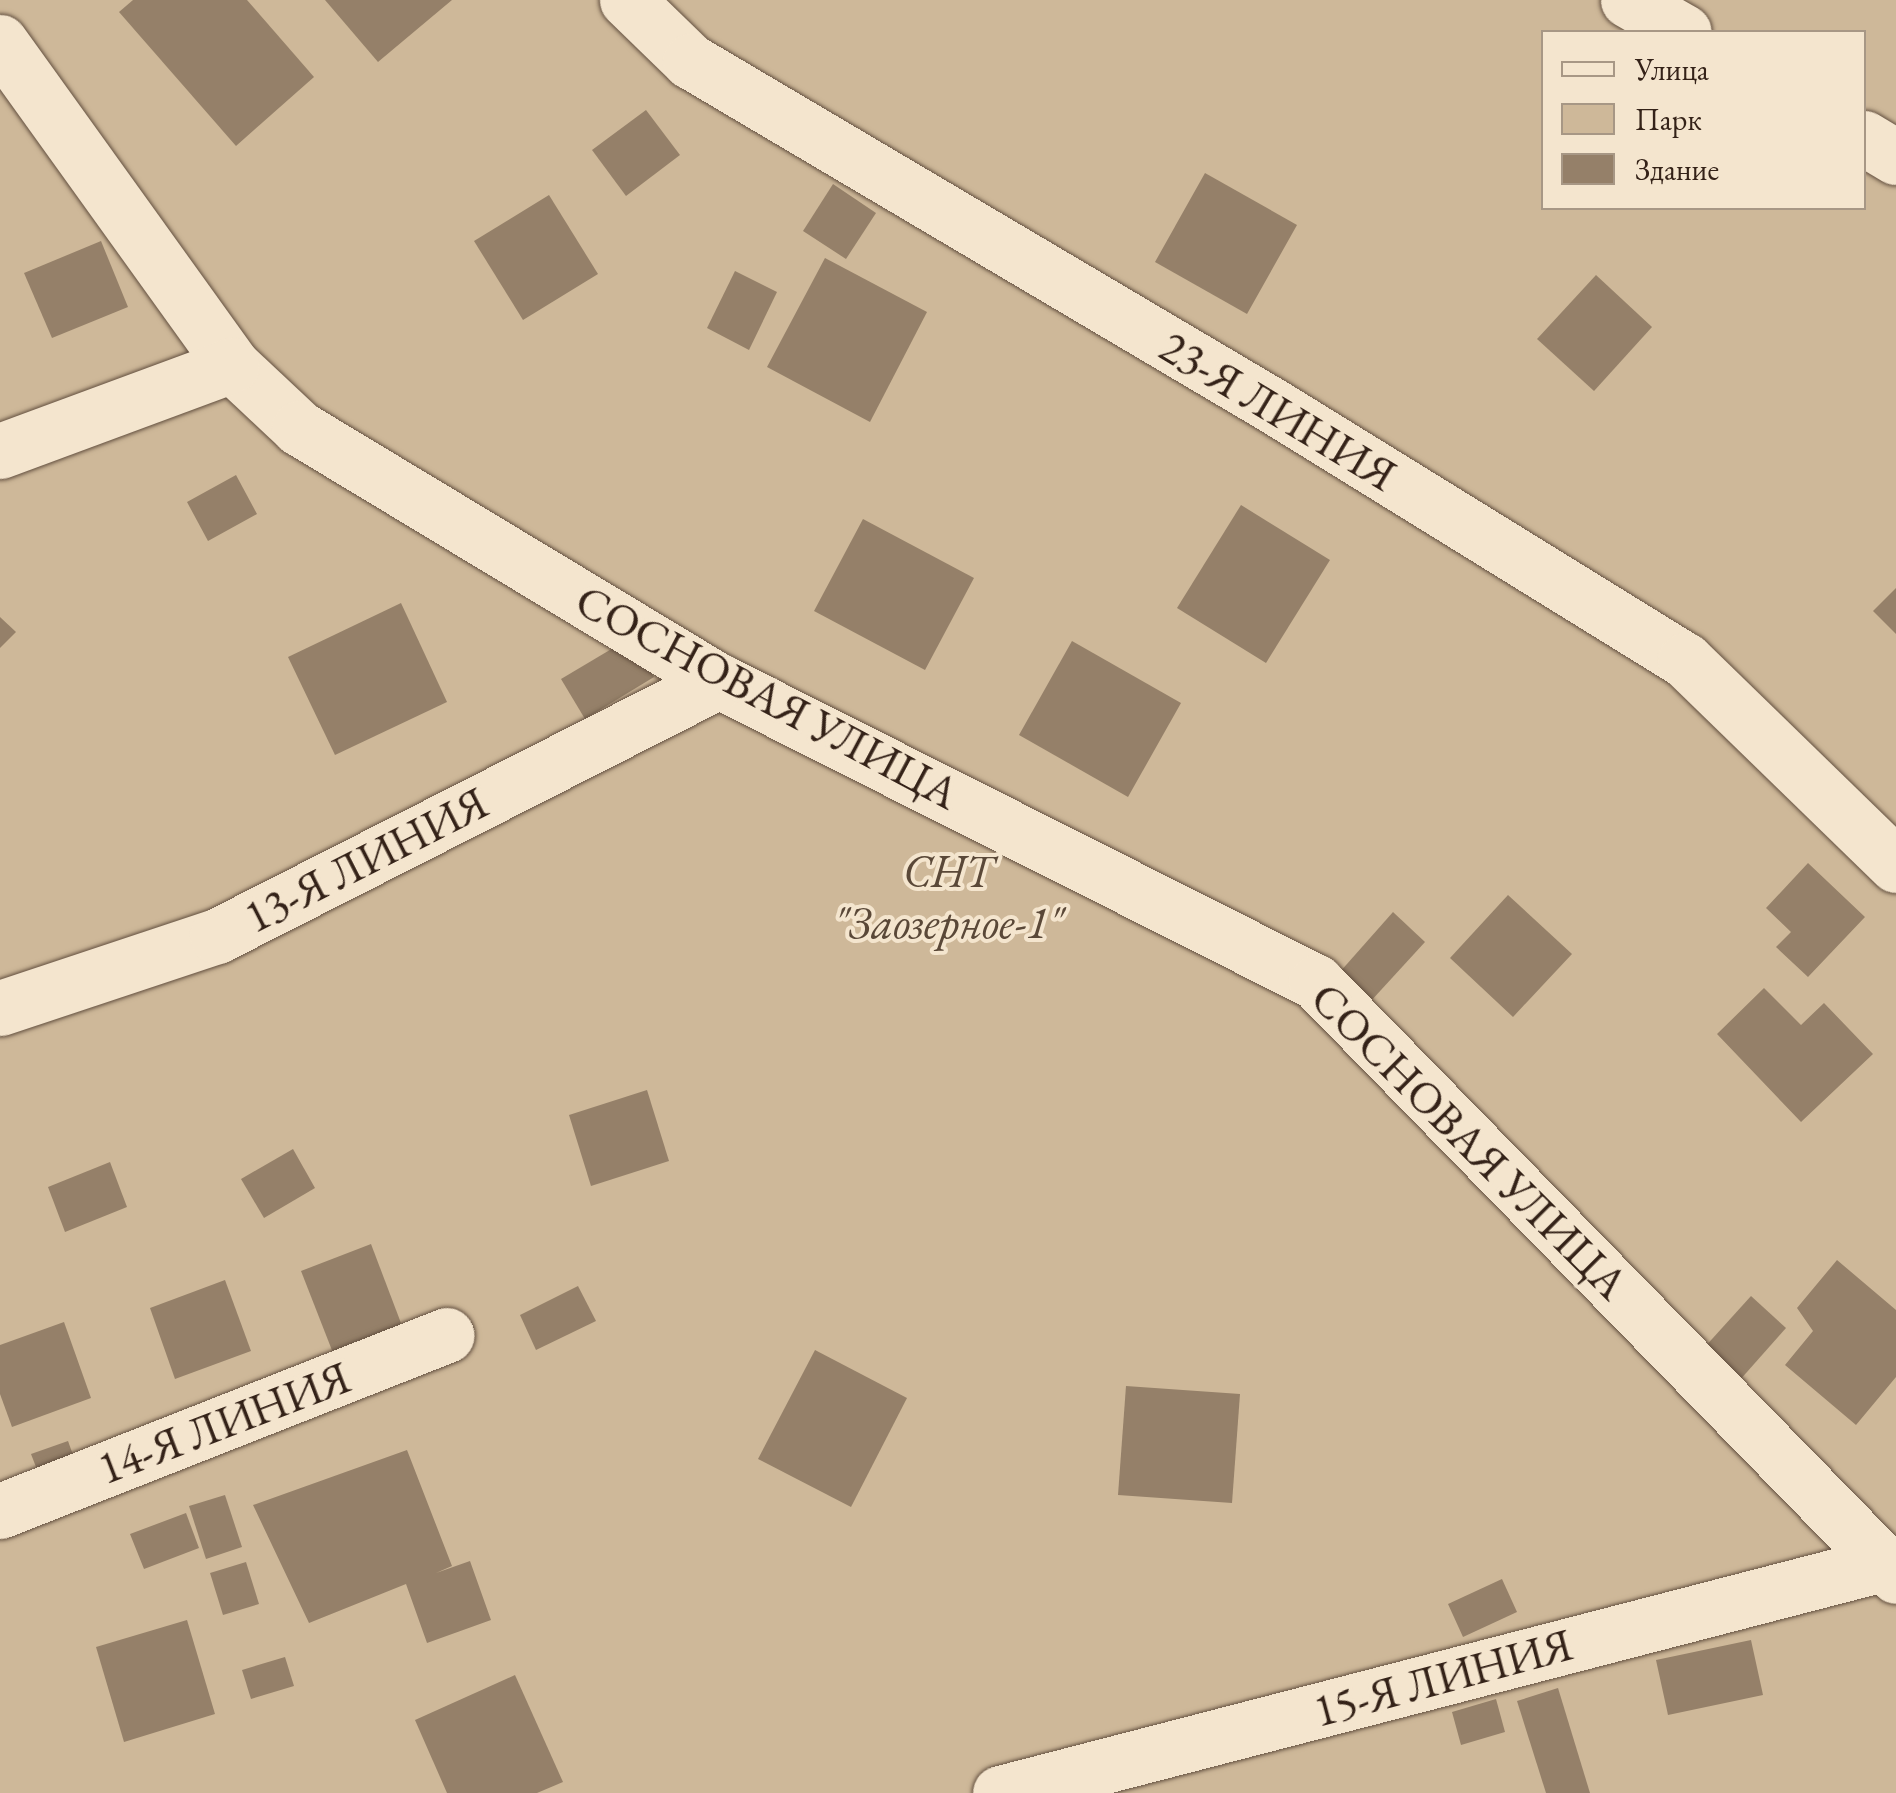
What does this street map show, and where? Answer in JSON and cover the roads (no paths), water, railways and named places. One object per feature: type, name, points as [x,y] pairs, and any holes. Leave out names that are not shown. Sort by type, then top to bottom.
[{"type":"street","name":"23-Я ЛИНИЯ","points":[[626,0],[690,61],[1275,407],[1685,660],[1896,865]]},
{"type":"street","points":[[1628,0],[1680,30]]},
{"type":"street","name":"СОСНОВАЯ УЛИЦА","points":[[0,42],[232,365],[299,428],[719,680],[1316,982],[1891,1569]]},
{"type":"street","points":[[1866,139],[1896,157]]},
{"type":"street","points":[[0,451],[232,365]]},
{"type":"street","name":"13-Я ЛИНИЯ","points":[[0,1008],[216,936],[719,680]]},
{"type":"street","name":"14-Я ЛИНИЯ","points":[[0,1511],[447,1335]]},
{"type":"street","name":"15-Я ЛИНИЯ","points":[[1000,1793],[1891,1569]]},
{"type":"park label","name":"СНТ \"Заозерное-1\"","points":[[948,897]]}]
